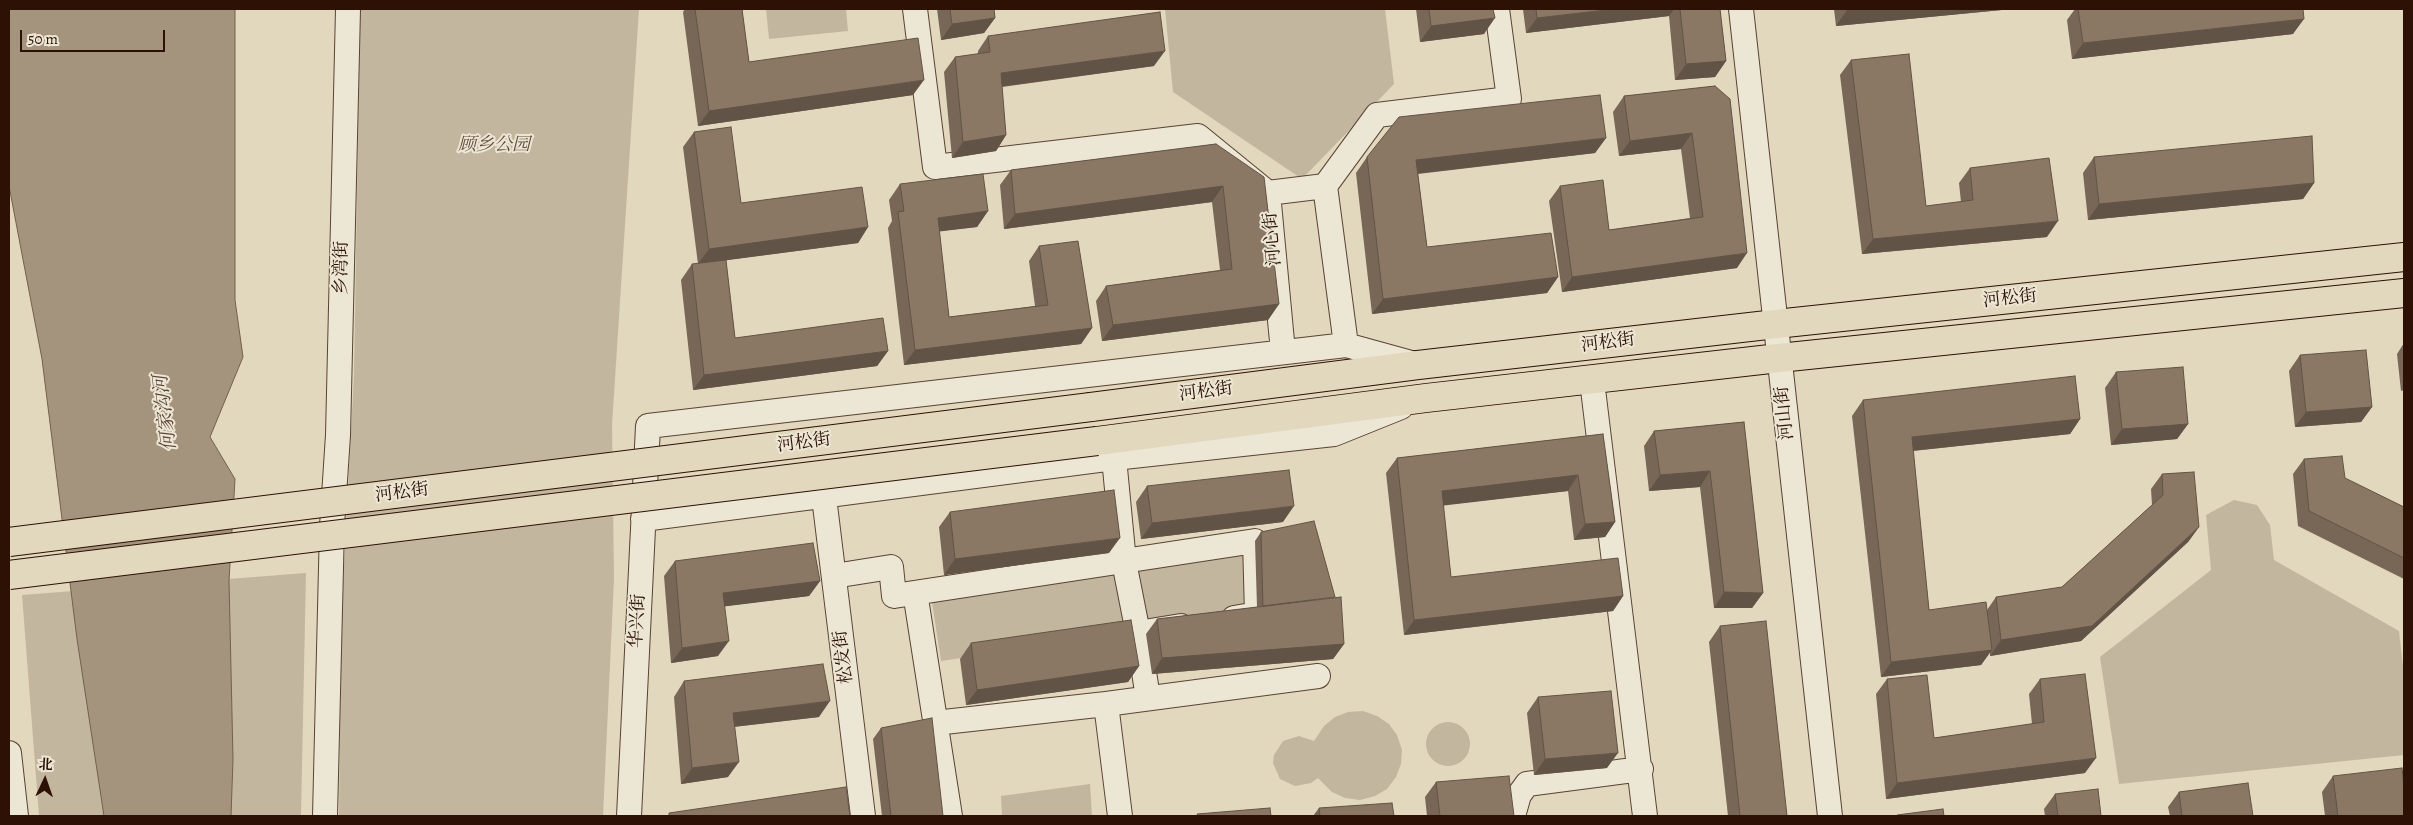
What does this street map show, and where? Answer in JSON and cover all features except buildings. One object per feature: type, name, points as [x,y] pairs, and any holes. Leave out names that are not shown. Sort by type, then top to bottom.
[{"type":"main road","name":"河松街","points":[[9,542],[1418,365],[1776,324],[2404,257]]},
{"type":"main road","name":"河松街","points":[[9,575],[1105,449],[1426,398],[1592,381],[1779,358],[2404,293]]},
{"type":"street","name":"乡湾街","points":[[325,816],[332,526],[338,435],[348,9]]},
{"type":"street","points":[[915,9],[935,167],[1198,136],[1268,194]]},
{"type":"street","points":[[1346,345],[1325,186],[1377,115],[1509,99],[1498,9]]},
{"type":"street","name":"河山街","points":[[1741,9],[1830,816]]},
{"type":"street","name":"河心街","points":[[1283,352],[1268,194],[1325,186]]},
{"type":"street","points":[[1283,352],[1346,345],[1418,365]]},
{"type":"street","name":"华兴街","points":[[629,816],[648,426],[1283,352]]},
{"type":"street","points":[[1592,381],[1646,816]]},
{"type":"street","points":[[643,519],[824,497],[1105,449],[1148,698]]},
{"type":"street","name":"松发街","points":[[824,497],[863,816]]},
{"type":"street","points":[[834,576],[891,567],[894,596],[1255,541],[1257,614],[1138,632]]},
{"type":"street","points":[[917,606],[950,816]]},
{"type":"street","points":[[935,722],[1106,704],[1318,676]]},
{"type":"street","points":[[1106,704],[1120,816]]},
{"type":"street","points":[[9,753],[16,816]]},
{"type":"street","points":[[1513,816],[1519,795],[1527,784],[1641,768]]},
{"type":"green space","name":"顾乡公园","points":[[360,9],[639,9],[612,425],[614,579],[603,816],[339,816],[341,621],[354,374]]},
{"type":"green space","points":[[766,9],[846,9],[848,31],[769,39]]},
{"type":"green space","points":[[1165,9],[1385,9],[1394,84],[1302,179],[1173,92]]},
{"type":"green space","points":[[2234,500],[2257,505],[2270,525],[2274,560],[2399,631],[2404,675],[2404,755],[2119,784],[2100,657],[2211,570],[2206,515]]},
{"type":"green space","points":[[1255,541],[1257,614],[941,661],[930,589]]},
{"type":"green space","points":[[306,573],[301,816],[39,816],[22,595]]},
{"type":"green space","points":[[1363,711],[1377,716],[1389,724],[1397,735],[1402,750],[1401,764],[1396,777],[1387,789],[1375,796],[1360,800],[1345,798],[1332,792],[1318,778],[1311,783],[1295,786],[1280,779],[1273,763],[1274,755],[1283,741],[1299,736],[1314,741],[1324,726],[1335,717],[1348,712]]},
{"type":"green space","points":[[1444,722],[1452,722],[1464,728],[1470,744],[1464,760],[1452,766],[1444,766],[1432,760],[1426,748],[1426,740],[1432,728]]},
{"type":"green space","points":[[1090,784],[1092,816],[1002,816],[1001,796]]},
{"type":"water","name":"何家沟河","points":[[9,9],[235,9],[235,300],[243,357],[210,437],[235,479],[229,581],[233,759],[231,816],[104,816],[77,639],[42,359],[9,186]]}]
